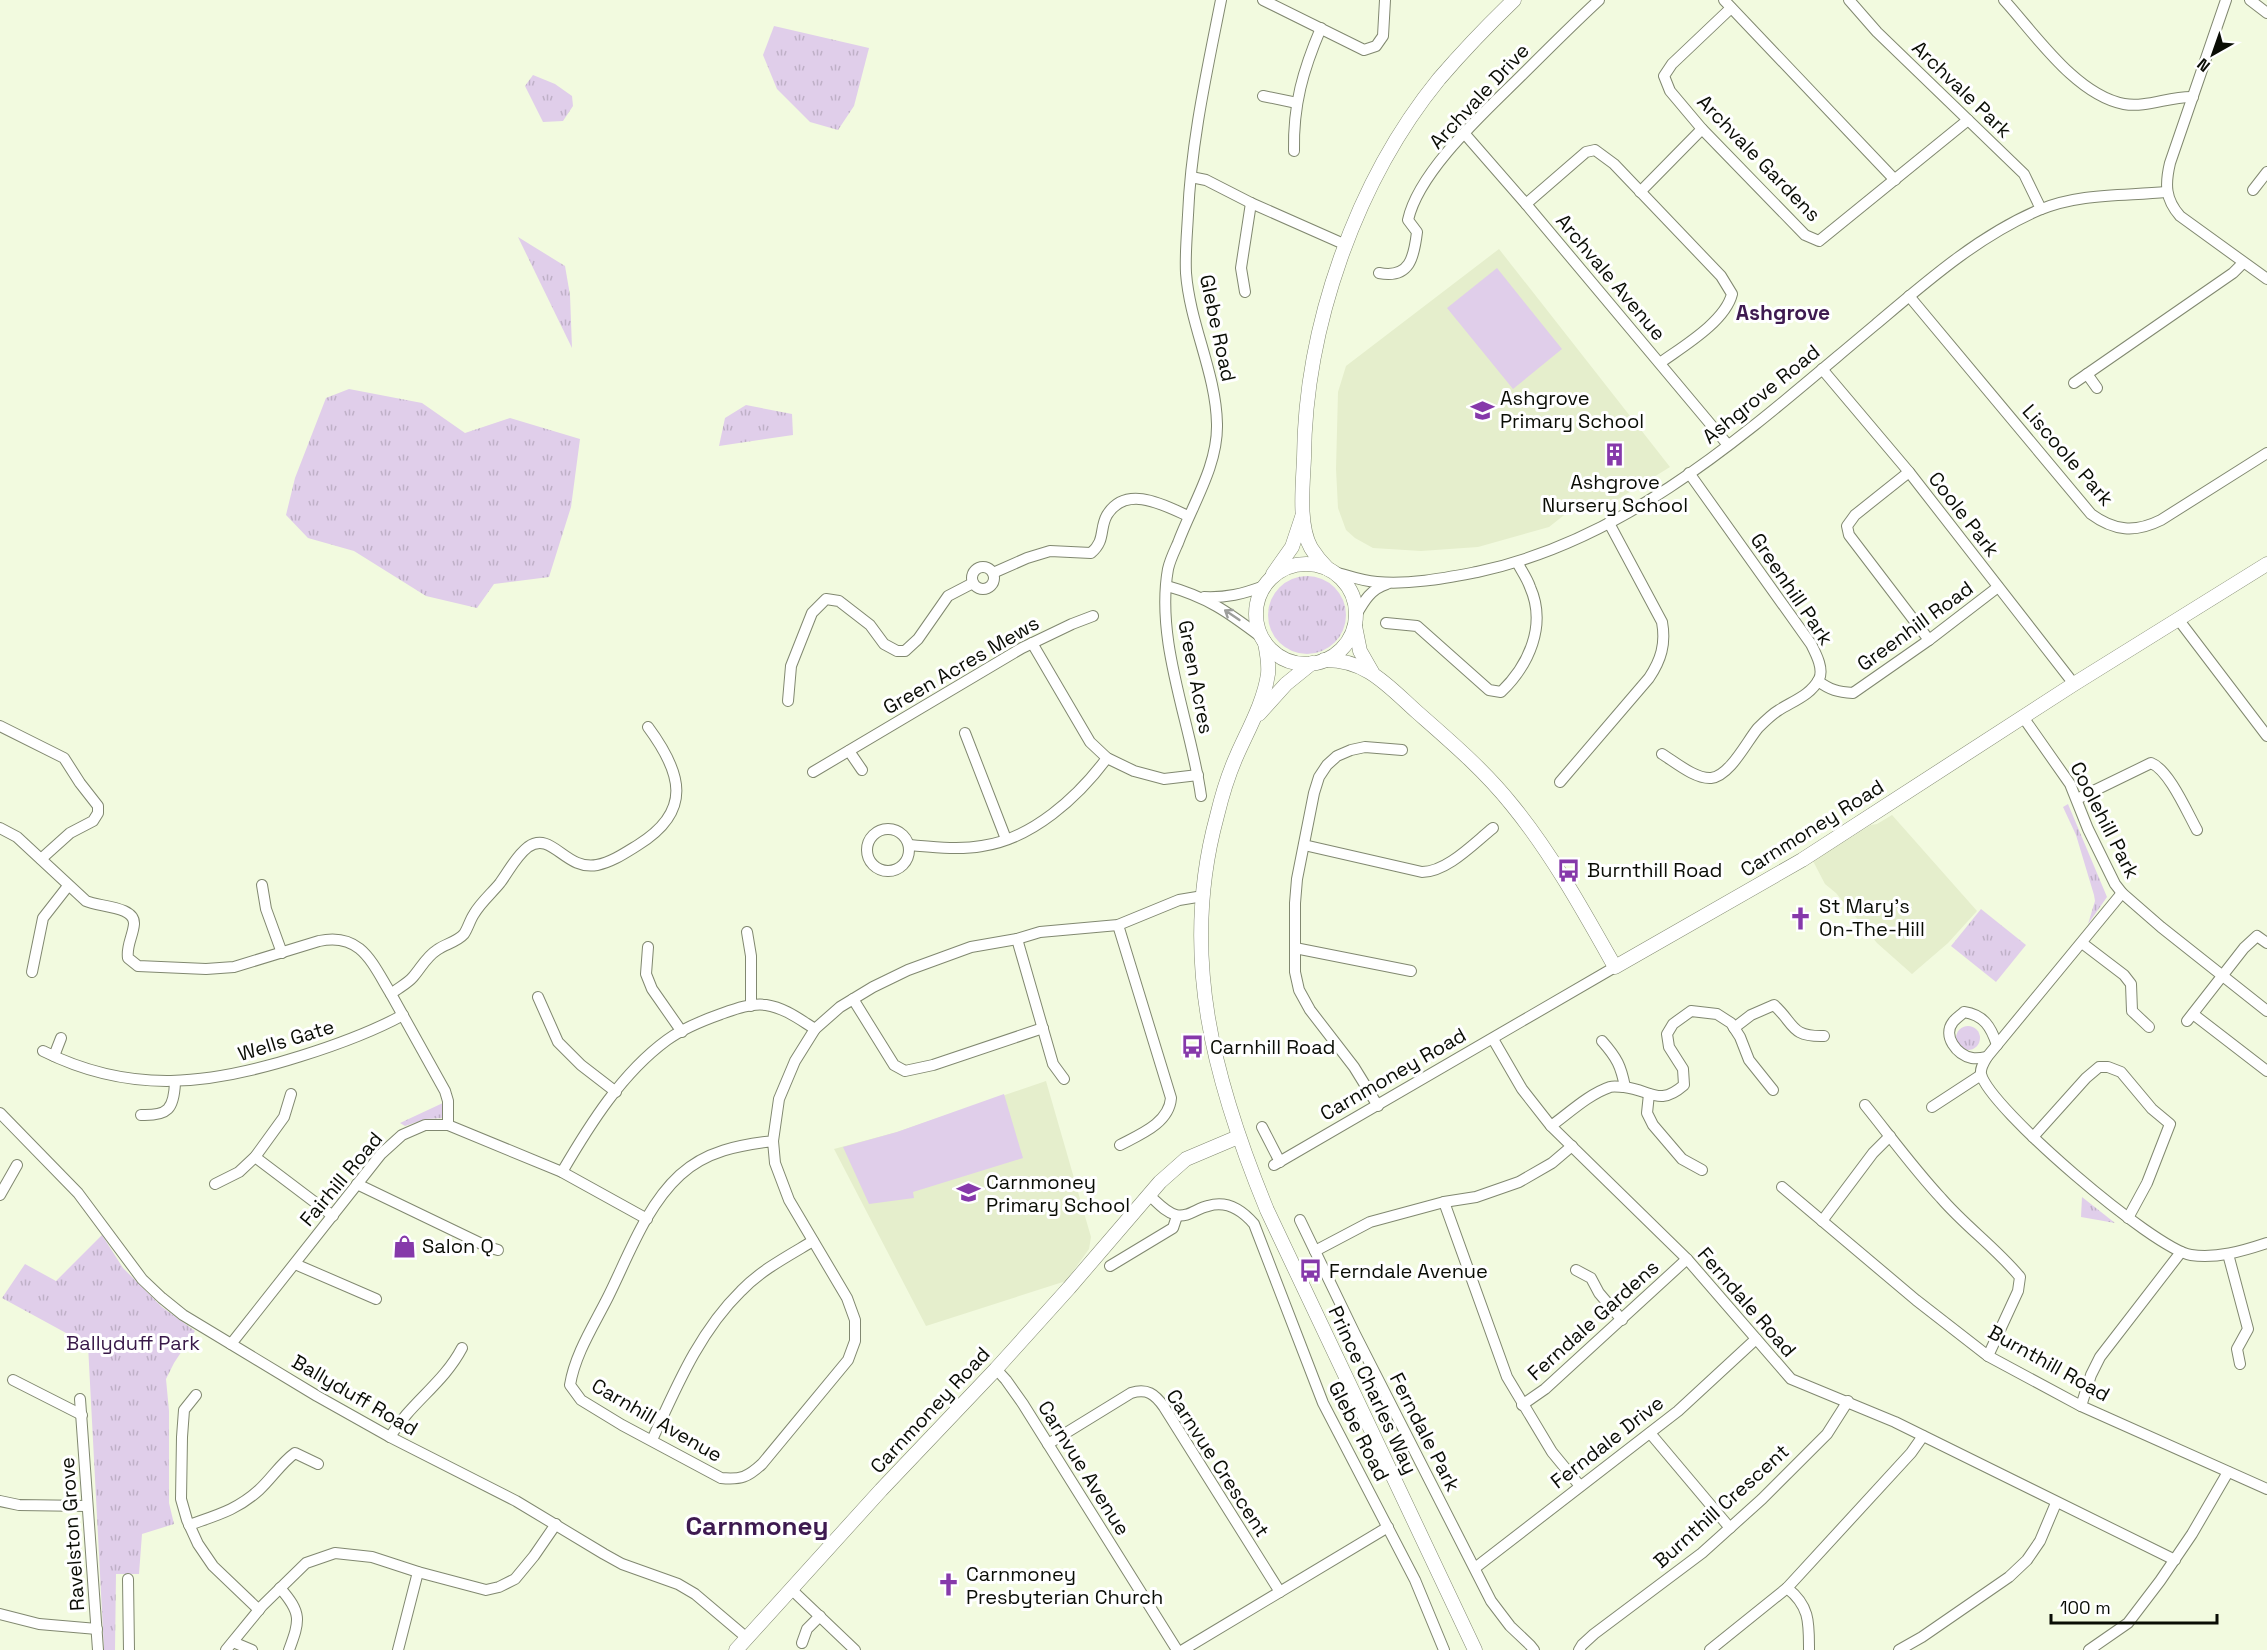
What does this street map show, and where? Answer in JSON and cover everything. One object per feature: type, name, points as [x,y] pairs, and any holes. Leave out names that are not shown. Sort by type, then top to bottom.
[{"type":"street","name":"Glebe Road","points":[[1167,586],[1168,567],[1208,472],[1216,444],[1214,393],[1191,310],[1186,273],[1191,177],[1197,121],[1221,0]]},
{"type":"street","points":[[1263,0],[1364,50],[1376,46],[1383,36],[1385,0]]},
{"type":"street","points":[[1373,673],[1360,651],[1355,606],[1347,586],[1310,547],[1303,513],[1304,434],[1320,327],[1346,245],[1362,206],[1384,163],[1438,80],[1475,38],[1514,0]]},
{"type":"street","name":"Archvale Drive","points":[[1379,273],[1391,275],[1403,272],[1411,260],[1417,232],[1408,220],[1411,206],[1464,133],[1599,0]]},
{"type":"street","name":"Archvale Park","points":[[1849,0],[1877,32],[2024,174],[2041,209]]},
{"type":"street","points":[[2004,0],[2066,69],[2079,80],[2109,98],[2124,104],[2138,104],[2193,97]]},
{"type":"street","points":[[2226,0],[2167,174],[2166,192],[2173,208],[2180,216],[2267,279]]},
{"type":"street","points":[[2250,0],[2267,13]]},
{"type":"street","points":[[1727,4],[1895,180]]},
{"type":"street","name":"Archvale Gardens","points":[[1727,4],[1672,64],[1665,76],[1670,91],[1702,129],[1805,235],[1819,242],[1968,120]]},
{"type":"street","points":[[1294,151],[1293,125],[1297,103],[1305,67],[1320,28]]},
{"type":"street","points":[[1263,96],[1297,103]]},
{"type":"street","points":[[1640,192],[1702,129]]},
{"type":"street","name":"Archvale Avenue","points":[[1464,133],[1728,444]]},
{"type":"street","points":[[1526,204],[1586,152],[1595,150],[1614,164],[1721,276],[1732,294],[1722,314],[1701,333],[1660,363]]},
{"type":"street","points":[[2253,190],[2267,172]]},
{"type":"street","points":[[1191,177],[1206,180],[1251,203],[1346,245]]},
{"type":"street","name":"Ashgrove Road","points":[[1355,620],[1368,596],[1375,589],[1393,583],[1464,574],[1517,562],[1548,551],[1640,507],[1728,444],[1966,251],[2019,219],[2041,209],[2080,198],[2166,192]]},
{"type":"street","points":[[1245,292],[1241,268],[1251,203]]},
{"type":"street","points":[[2074,383],[2233,273],[2243,263]]},
{"type":"street","name":"Liscoole Park","points":[[1909,296],[2091,514],[2104,523],[2116,528],[2146,527],[2161,520],[2267,453]]},
{"type":"street","name":"Coole Park","points":[[1822,369],[1909,472],[2074,684]]},
{"type":"street","points":[[2087,374],[2097,388]]},
{"type":"street","points":[[1909,472],[1855,514],[1847,526],[1849,535],[1929,640]]},
{"type":"street","name":"Greenhill Park","points":[[1689,473],[1811,644],[1818,661],[1820,674],[1818,681]]},
{"type":"street","points":[[993,573],[1050,551],[1091,553],[1099,546],[1106,516],[1119,502],[1136,498],[1155,501],[1188,516]]},
{"type":"street","points":[[1263,640],[1256,616],[1259,595],[1292,546],[1303,513]]},
{"type":"street","points":[[1560,782],[1649,678],[1662,652],[1665,636],[1662,622],[1609,523]]},
{"type":"street","points":[[1386,623],[1417,626],[1489,690],[1501,692],[1514,680],[1530,653],[1535,634],[1537,611],[1531,587],[1517,562]]},
{"type":"street","points":[[1167,586],[1200,596],[1221,598],[1235,596],[1266,583],[1284,569],[1303,564],[1316,565],[1330,570]]},
{"type":"street","name":"Carnmoney Road","points":[[1262,1128],[1277,1163],[1802,860],[2074,684],[2267,564]]},
{"type":"street","points":[[985,567],[993,573],[994,580],[987,588],[979,588],[974,583],[973,573],[978,568],[985,567]]},
{"type":"street","name":"Ashgrove Road","points":[[1330,570],[1365,580],[1393,583]]},
{"type":"street","points":[[788,701],[791,666],[812,613],[826,599],[839,601],[870,625],[884,644],[897,651],[905,651],[918,639],[948,596],[974,583]]},
{"type":"street","name":"Green Acres","points":[[1167,586],[1165,622],[1201,796]]},
{"type":"street","name":"Greenhill Road","points":[[1818,681],[1829,689],[1853,693],[1929,640],[1998,587]]},
{"type":"street","points":[[1200,596],[1229,612],[1274,652],[1286,659],[1299,663],[1350,662],[1373,673],[1469,759],[1513,805],[1540,843],[1615,967]]},
{"type":"street","name":"Green Acres Mews","points":[[813,772],[1032,643],[1093,616]]},
{"type":"street","points":[[2178,619],[2267,736]]},
{"type":"street","points":[[1318,662],[1335,654],[1344,645],[1351,634],[1355,620]]},
{"type":"street","name":"Prince Charles Way","points":[[1263,640],[1268,660],[1268,675],[1235,759],[1216,817],[1205,873],[1202,937],[1204,1002],[1212,1047],[1238,1137],[1267,1210],[1475,1650]]},
{"type":"street","points":[[1032,643],[1090,742],[1107,758],[1134,771],[1164,778],[1198,775]]},
{"type":"street","name":"Prince Charles Way","points":[[1250,724],[1286,684],[1318,662]]},
{"type":"street","points":[[1662,754],[1693,773],[1711,778],[1724,773],[1758,729],[1777,711],[1801,698],[1818,681]]},
{"type":"street","name":"Coolehill Park","points":[[2023,717],[2062,771],[2115,884],[2122,893],[2267,1011]]},
{"type":"street","points":[[0,726],[64,758],[98,806],[98,813],[93,821],[70,833],[41,860]]},
{"type":"street","points":[[391,994],[411,979],[434,952],[462,936],[472,916],[499,884],[519,855],[529,846],[539,842],[547,843],[575,863],[595,866],[630,850],[662,826],[675,806],[676,784],[661,744],[648,727]]},
{"type":"street","points":[[965,734],[1006,839]]},
{"type":"street","points":[[1378,1106],[1354,1067],[1310,1010],[1299,990],[1295,972],[1297,879],[1314,792],[1319,777],[1327,765],[1337,756],[1365,747],[1402,750]]},
{"type":"street","points":[[849,751],[862,770]]},
{"type":"street","points":[[909,845],[983,846],[1022,833],[1055,813],[1094,775],[1107,758]]},
{"type":"street","points":[[2077,799],[2151,763],[2157,765],[2166,777],[2197,830]]},
{"type":"street","points":[[0,828],[17,837],[86,900],[95,905],[130,913],[134,919],[134,926],[127,952],[128,958],[138,966],[206,969],[234,967],[330,939],[342,939],[362,949],[391,994],[445,1091],[448,1101],[447,1125]]},
{"type":"street","points":[[1304,844],[1422,872],[1432,872],[1443,867],[1493,828]]},
{"type":"street","points":[[882,829],[902,833],[909,845],[907,860],[897,869],[890,871],[876,868],[871,863],[866,850],[870,837],[882,829]]},
{"type":"street","points":[[262,885],[266,909],[282,953]]},
{"type":"street","points":[[32,972],[43,918],[68,886]]},
{"type":"street","points":[[2122,893],[1987,1057],[1981,1075],[1989,1089],[2033,1137],[2089,1188],[2144,1230],[2181,1252],[2190,1255],[2228,1254],[2267,1243]]},
{"type":"street","points":[[772,1141],[779,1099],[795,1061],[815,1029],[828,1016],[873,987],[909,970],[971,947],[1017,939],[1040,932],[1118,925],[1179,900],[1203,896]]},
{"type":"street","points":[[1118,925],[1171,1098],[1170,1109],[1150,1130],[1120,1145]]},
{"type":"street","points":[[747,932],[751,956],[751,1006]]},
{"type":"street","points":[[2267,943],[2257,936],[2244,948],[2190,1018],[2267,1071]]},
{"type":"street","points":[[1017,939],[1053,1064],[1064,1079]]},
{"type":"street","points":[[2082,943],[2124,975],[2131,984],[2132,1011],[2149,1027]]},
{"type":"street","points":[[648,947],[646,974],[652,989],[682,1032]]},
{"type":"street","points":[[1295,948],[1411,971]]},
{"type":"street","points":[[538,997],[558,1042],[581,1065],[616,1092]]},
{"type":"street","points":[[853,999],[894,1065],[905,1071],[933,1065],[1043,1028]]},
{"type":"street","points":[[562,1172],[579,1142],[616,1092],[637,1066],[668,1039],[710,1018],[741,1007],[764,1005],[784,1010],[815,1029]]},
{"type":"street","points":[[1734,1028],[1751,1015],[1774,1005],[1784,1013],[1792,1028],[1807,1037],[1824,1036]]},
{"type":"street","points":[[1551,1126],[1584,1102],[1612,1086],[1633,1088],[1659,1098],[1675,1094],[1684,1085],[1683,1069],[1669,1047],[1667,1034],[1673,1024],[1690,1011],[1717,1014],[1731,1023],[1740,1037],[1749,1060],[1773,1090]]},
{"type":"street","points":[[1987,1057],[1973,1058],[1959,1053],[1951,1042],[1952,1023],[1964,1012],[1974,1014],[1984,1020],[1993,1031],[1997,1045]]},
{"type":"street","name":"Wells Gate","points":[[43,1051],[91,1071],[114,1077],[175,1082],[230,1076],[276,1064],[378,1029],[403,1015]]},
{"type":"street","points":[[54,1056],[62,1038]]},
{"type":"street","name":"Ferndale Road","points":[[1493,1039],[1522,1089],[1551,1126],[1687,1259],[1791,1379],[1848,1401],[1923,1436],[2175,1560]]},
{"type":"street","points":[[1602,1041],[1617,1058],[1625,1088]]},
{"type":"street","points":[[2033,1137],[2086,1078],[2099,1067],[2108,1067],[2121,1072],[2152,1109],[2170,1124],[2147,1183],[2127,1218]]},
{"type":"street","points":[[1932,1107],[1981,1075]]},
{"type":"street","points":[[141,1115],[158,1116],[166,1111],[172,1104],[175,1082]]},
{"type":"street","points":[[215,1184],[239,1172],[255,1157],[284,1117],[291,1094]]},
{"type":"street","points":[[1649,1094],[1647,1113],[1659,1133],[1682,1159],[1702,1170]]},
{"type":"street","points":[[1864,1105],[1940,1197],[1971,1231],[2009,1263],[2020,1277],[2018,1290],[1988,1356]]},
{"type":"street","name":"Ballyduff Road","points":[[1,1115],[78,1193],[129,1262],[162,1299],[190,1320],[390,1437],[516,1501],[622,1564],[667,1579],[695,1594],[747,1638]]},
{"type":"street","name":"Fairhill Road","points":[[231,1344],[381,1154],[402,1135],[425,1125],[447,1125],[562,1172],[647,1219]]},
{"type":"street","points":[[1822,1221],[1873,1153],[1890,1136]]},
{"type":"street","name":"Carnmoney Road","points":[[736,1650],[996,1369],[1172,1170],[1186,1159],[1238,1137]]},
{"type":"street","name":"Carnhill Avenue","points":[[772,1141],[775,1163],[789,1200],[847,1298],[855,1320],[855,1341],[848,1360],[762,1464],[753,1473],[737,1480],[721,1478],[622,1425],[581,1400],[570,1385],[573,1370],[647,1219],[663,1193],[681,1174],[714,1152],[744,1144],[772,1141]]},
{"type":"street","points":[[1316,1251],[1370,1222],[1444,1202],[1476,1197],[1519,1182],[1552,1163],[1572,1146]]},
{"type":"street","points":[[255,1157],[333,1216]]},
{"type":"street","points":[[0,1195],[17,1165]]},
{"type":"street","points":[[357,1184],[498,1250]]},
{"type":"street","name":"Burnthill Road","points":[[1782,1187],[1988,1356],[2081,1406],[2267,1489]]},
{"type":"street","points":[[1110,1266],[1173,1228],[1177,1216],[1167,1211],[1149,1195]]},
{"type":"street","points":[[1444,1202],[1507,1377],[1552,1452],[1580,1486]]},
{"type":"street","name":"Glebe Road","points":[[1177,1216],[1186,1215],[1208,1205],[1232,1206],[1244,1212],[1254,1224],[1323,1403],[1415,1580],[1443,1650]]},
{"type":"street","name":"Ferndale Park","points":[[1300,1220],[1355,1334],[1491,1601],[1510,1626],[1533,1650]]},
{"type":"street","points":[[652,1440],[688,1365],[706,1334],[741,1291],[770,1268],[813,1241]]},
{"type":"street","points":[[2081,1406],[2091,1375],[2100,1357],[2181,1252]]},
{"type":"street","points":[[2228,1254],[2248,1329],[2237,1349],[2240,1364]]},
{"type":"street","name":"Ferndale Gardens","points":[[1522,1405],[1545,1389],[1687,1259]]},
{"type":"street","points":[[295,1264],[376,1299]]},
{"type":"street","points":[[1576,1270],[1591,1278],[1599,1293],[1622,1320]]},
{"type":"street","name":"Ferndale Drive","points":[[1475,1568],[1650,1433],[1756,1339]]},
{"type":"street","points":[[390,1437],[410,1408],[447,1373],[462,1348]]},
{"type":"street","name":"Carnvue Avenue","points":[[996,1369],[1006,1380],[1048,1444],[1177,1650]]},
{"type":"street","points":[[13,1380],[81,1415]]},
{"type":"street","name":"Carnvue Crescent","points":[[1048,1444],[1131,1393],[1141,1390],[1157,1397],[1280,1592]]},
{"type":"street","points":[[196,1395],[184,1410],[181,1499],[198,1544],[213,1566],[259,1610]]},
{"type":"street","name":"Ravelston Grove","points":[[81,1399],[98,1650]]},
{"type":"street","name":"Burnthill Crescent","points":[[1579,1650],[1594,1634],[1702,1553],[1730,1528],[1827,1434],[1848,1401]]},
{"type":"street","points":[[1650,1433],[1730,1528]]},
{"type":"street","points":[[1710,1650],[1787,1588],[1911,1453],[1923,1436]]},
{"type":"street","points":[[189,1525],[236,1508],[261,1488],[295,1453],[318,1464]]},
{"type":"street","points":[[2089,1650],[2128,1623],[2175,1560],[2229,1472]]},
{"type":"street","points":[[0,1501],[19,1505],[87,1506]]},
{"type":"street","points":[[1899,1650],[1922,1637],[2009,1577],[2027,1560],[2040,1542],[2056,1503]]},
{"type":"street","points":[[252,1650],[230,1646],[259,1610],[306,1563],[335,1553],[372,1557],[486,1590],[499,1587],[515,1579],[556,1524]]},
{"type":"street","points":[[1183,1650],[1388,1527]]},
{"type":"street","points":[[398,1650],[418,1572]]},
{"type":"street","points":[[128,1579],[129,1650]]},
{"type":"street","points":[[280,1588],[298,1613],[296,1632],[289,1650]]},
{"type":"street","points":[[1787,1588],[1797,1596],[1806,1610],[1809,1650]]},
{"type":"street","points":[[791,1589],[855,1650]]},
{"type":"street","points":[[0,1614],[39,1624],[97,1629]]},
{"type":"street","points":[[802,1643],[807,1629],[820,1616]]},
{"type":"shaded area","name":"Ashgrove Primary School","points":[[1499,249],[1670,467],[1604,508],[1597,508],[1587,502],[1568,512],[1549,527],[1478,547],[1421,551],[1373,548],[1346,530],[1338,508],[1336,469],[1338,392],[1346,366]]},
{"type":"shaded area","points":[[1892,815],[1977,911],[1948,943],[1912,974],[1877,943],[1836,893],[1825,884],[1813,861],[1871,825]]},
{"type":"shaded area","name":"Carnmoney Primary School","points":[[1046,1081],[1091,1237],[1089,1249],[1066,1281],[926,1326],[834,1149],[897,1132]]},
{"type":"green space","points":[[774,26],[869,48],[854,106],[838,130],[810,122],[777,89],[763,55]]},
{"type":"green space","points":[[533,75],[555,84],[572,96],[573,106],[563,121],[543,122],[525,86]]},
{"type":"green space","points":[[518,237],[565,266],[570,295],[572,348]]},
{"type":"green space","points":[[1497,268],[1562,349],[1513,389],[1447,308]]},
{"type":"green space","points":[[349,389],[422,403],[465,433],[510,418],[580,439],[571,507],[549,577],[494,584],[477,608],[426,596],[354,551],[308,538],[286,515],[295,478],[326,398]]},
{"type":"green space","points":[[746,405],[792,414],[793,435],[719,446],[725,418]]},
{"type":"green space","points":[[1299,576],[1315,576],[1329,582],[1340,593],[1346,607],[1346,623],[1340,637],[1329,648],[1315,654],[1299,654],[1285,648],[1274,637],[1268,623],[1268,607],[1274,593],[1285,582]]},
{"type":"green space","points":[[2068,804],[2107,897],[2088,924],[2095,901],[2094,895],[2076,835],[2063,807]]},
{"type":"green space","points":[[1981,909],[2026,945],[1996,982],[1951,946]]},
{"type":"green space","points":[[1968,1026],[1977,1029],[1980,1038],[1977,1047],[1968,1050],[1959,1047],[1956,1038],[1959,1029]]},
{"type":"green space","points":[[1004,1094],[1023,1158],[913,1192],[914,1198],[869,1204],[843,1147],[897,1132]]},
{"type":"green space","points":[[445,1102],[443,1118],[426,1119],[405,1126],[400,1123]]},
{"type":"green space","points":[[2082,1197],[2115,1223],[2081,1217]]},
{"type":"green space","name":"Ballyduff Park","points":[[102,1235],[123,1268],[162,1307],[195,1331],[166,1379],[169,1411],[169,1503],[174,1524],[142,1534],[139,1574],[116,1574],[115,1650],[104,1650],[88,1345],[2,1298],[25,1264],[56,1281]]},
{"type":"place","name":"Ashgrove Primary School","points":[[1482,410]]},
{"type":"place","name":"Ashgrove Nursery School","points":[[1615,455]]},
{"type":"place","name":"Burnthill Road","points":[[1569,870]]},
{"type":"place","name":"St Mary's On-The-Hill","points":[[1801,918]]},
{"type":"place","name":"Carnhill Road","points":[[1192,1047]]},
{"type":"place","name":"Carnmoney Primary School","points":[[968,1193]]},
{"type":"place","name":"Salon Q","points":[[404,1246]]},
{"type":"place","name":"Ferndale Avenue","points":[[1311,1271]]},
{"type":"place","name":"Carnmoney Presbyterian Church","points":[[948,1585]]},
{"type":"district","name":"Ashgrove","points":[[1783,312]]},
{"type":"district","name":"Carnmoney","points":[[757,1526]]}]
